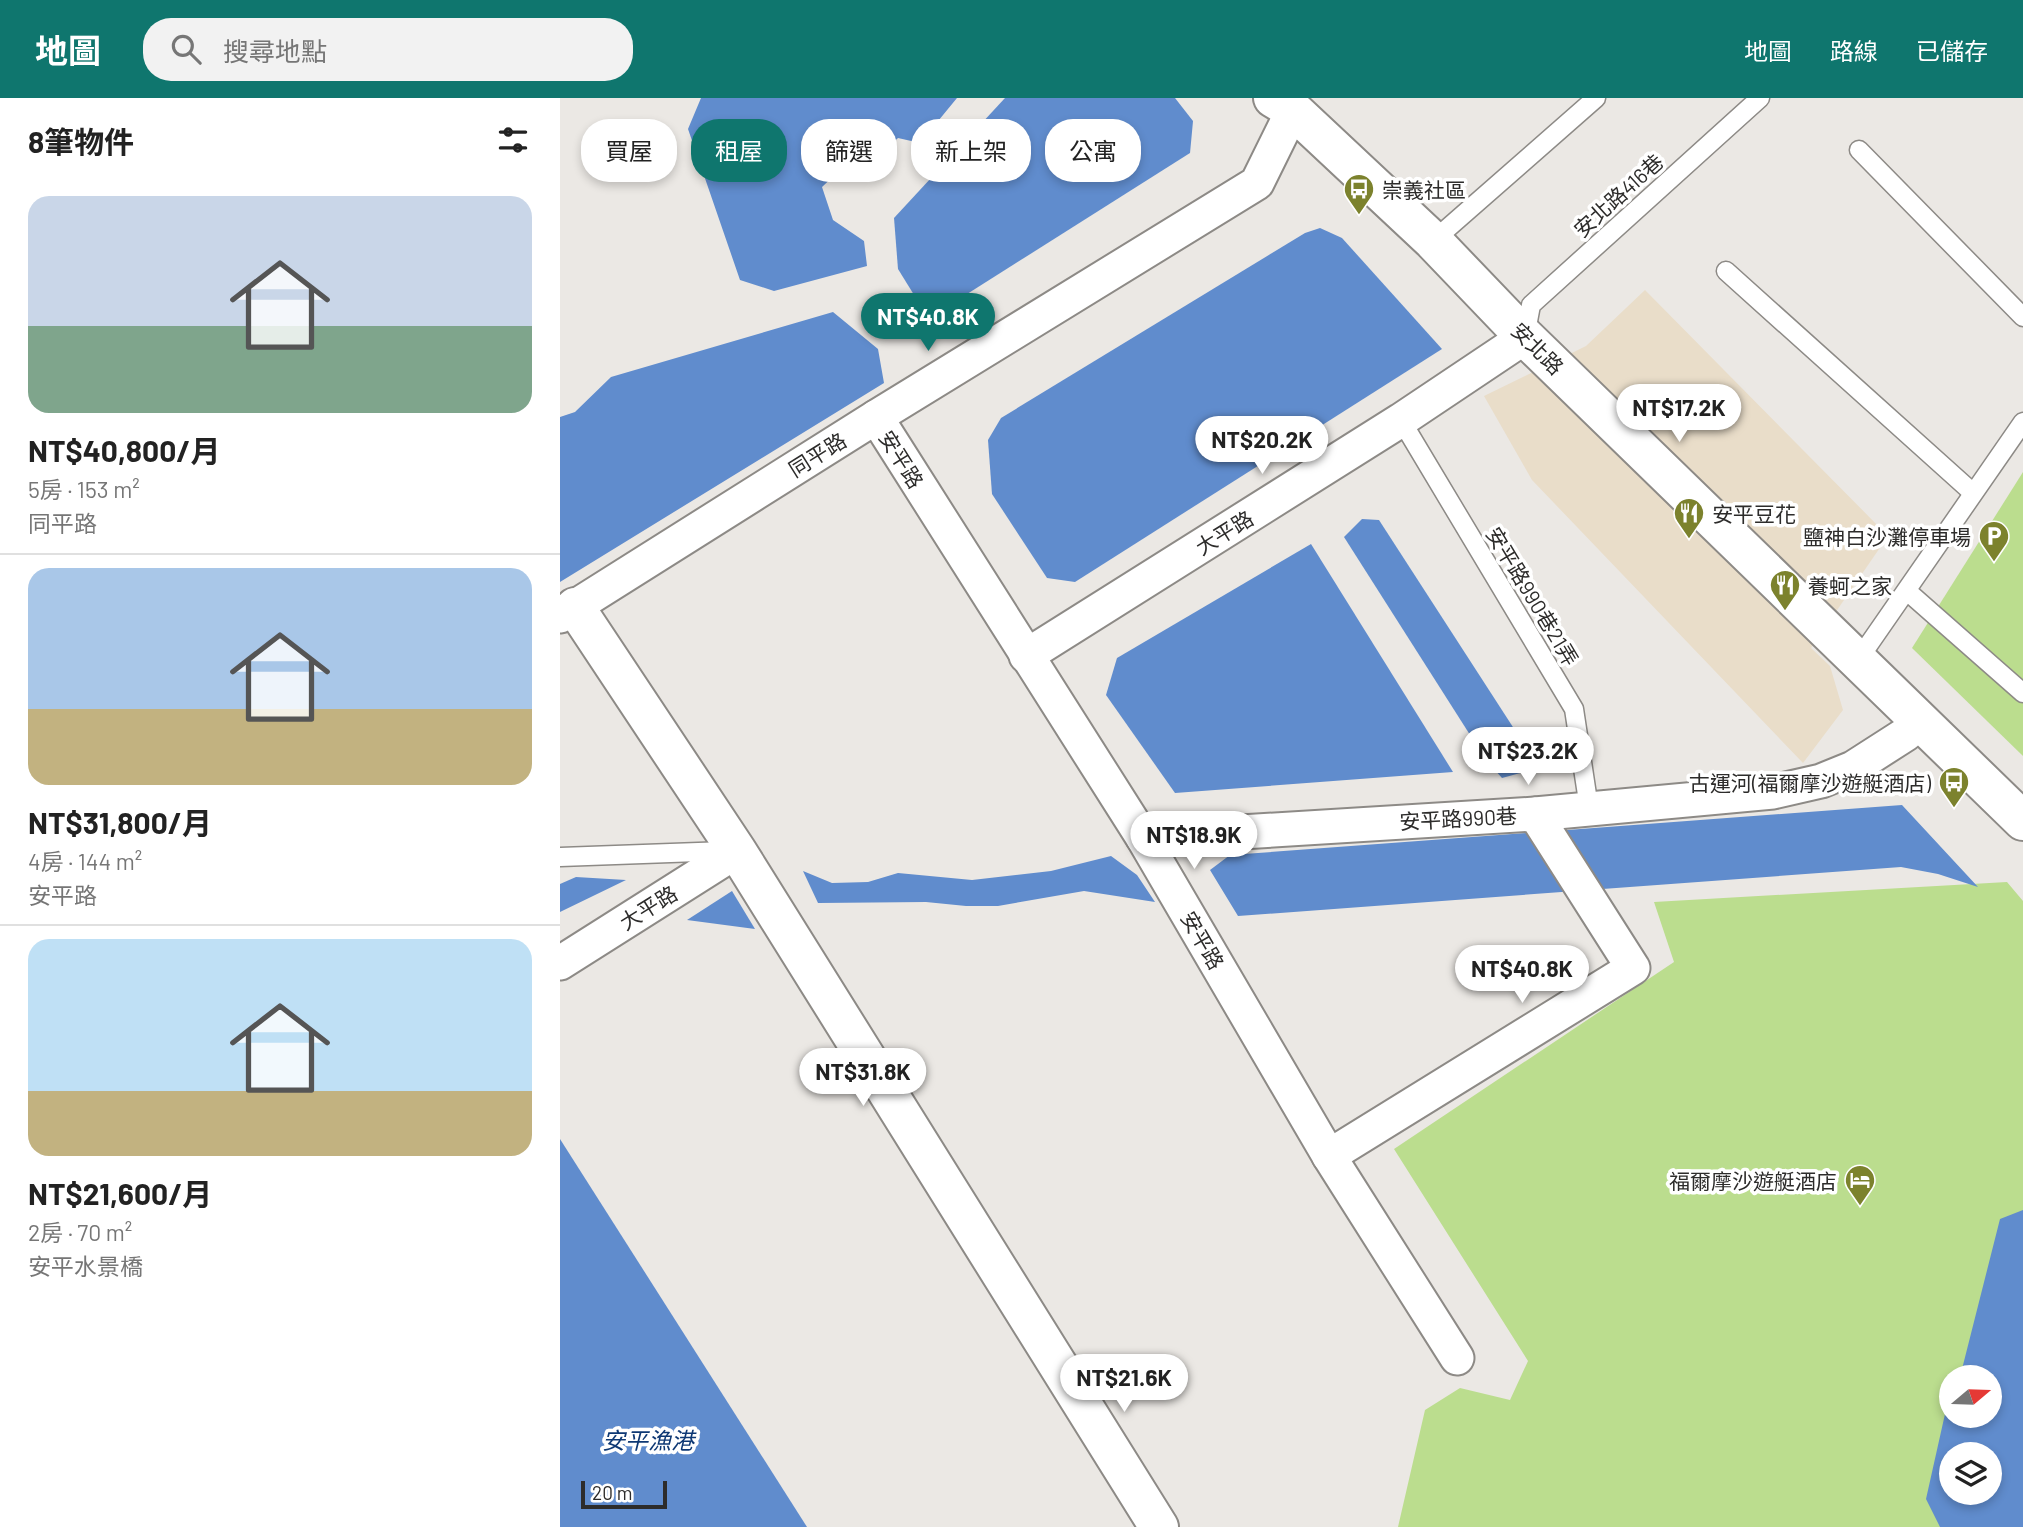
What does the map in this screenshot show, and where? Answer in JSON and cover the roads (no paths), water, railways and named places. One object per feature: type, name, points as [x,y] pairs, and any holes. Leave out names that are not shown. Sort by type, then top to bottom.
[{"type":"street","name":"安北路","points":[[1284,102],[1433,241],[1525,337],[1918,716],[2023,821]]},
{"type":"street","name":"同平路","points":[[567,611],[1257,183],[1284,102]]},
{"type":"street","name":"大平路","points":[[1026,656],[1401,420],[1525,337]]},
{"type":"street","name":"安平路","points":[[876,417],[1143,838],[1329,1156],[1457,1359]]},
{"type":"street","points":[[567,611],[737,851],[1159,1527]]},
{"type":"street","name":"安平路990巷","points":[[1143,838],[1535,814],[1773,792],[1821,781],[1853,768],[1906,734],[1918,716]]},
{"type":"street","points":[[1329,1156],[1633,968],[1535,814]]},
{"type":"street","name":"大平路","points":[[560,963],[737,851]]},
{"type":"lane","points":[[1433,241],[1596,98]]},
{"type":"lane","name":"安北路416巷","points":[[1525,337],[1531,304],[1760,98]]},
{"type":"lane","points":[[1859,150],[2023,317]]},
{"type":"lane","points":[[1727,271],[1973,493]]},
{"type":"lane","name":"安平路990巷21弄","points":[[1401,420],[1574,709],[1589,808]]},
{"type":"lane","points":[[1858,660],[2023,422]]},
{"type":"lane","points":[[1907,591],[2023,693]]},
{"type":"lane","points":[[560,857],[737,851]]},
{"type":"water","points":[[701,98],[957,98],[940,119],[911,119],[911,141],[897,139],[897,119],[801,119],[801,182],[827,182],[822,187],[833,220],[864,241],[867,266],[774,291],[740,280],[706,182],[787,182],[787,119],[692,119]]},
{"type":"water","points":[[1005,98],[1175,98],[1193,121],[1190,153],[945,308],[919,303],[898,269],[894,218],[927,182],[1031,182],[1031,119],[986,119]]},
{"type":"water","points":[[1320,228],[1342,238],[1442,349],[1075,582],[1047,578],[992,494],[988,440],[1001,418],[1305,233]]},
{"type":"water","points":[[833,312],[878,349],[884,383],[560,582],[560,417],[575,412],[611,377]]},
{"type":"water","points":[[1362,519],[1379,520],[1529,752],[1524,772],[1502,778],[1486,760],[1344,537]]},
{"type":"water","points":[[1311,544],[1453,772],[1175,793],[1106,695],[1117,658]]},
{"type":"water","points":[[1902,805],[1978,887],[1938,874],[1901,867],[1238,916],[1210,870],[1230,855]]},
{"type":"water","points":[[1111,856],[1137,875],[1155,902],[1084,891],[998,906],[926,902],[818,903],[803,871],[832,883],[868,882],[898,873],[972,880],[1051,871]]},
{"type":"water","points":[[576,877],[626,880],[560,912],[560,884]]},
{"type":"water","points":[[732,891],[755,929],[687,920]]},
{"type":"water","name":"安平漁港","points":[[560,1139],[807,1527],[560,1527]]},
{"type":"water","points":[[2023,1210],[2023,1527],[1940,1527],[1926,1499],[1942,1428],[2002,1428],[2002,1365],[1963,1365],[2000,1219]]},
{"type":"place","name":"崇義社區","points":[[1359,216]]},
{"type":"place","name":"安平豆花","points":[[1689,540]]},
{"type":"place","name":"鹽神白沙灘停車場","points":[[1994,563]]},
{"type":"place","name":"養蚵之家","points":[[1785,612]]},
{"type":"place","name":"古運河(福爾摩沙遊艇酒店)","points":[[1954,809]]},
{"type":"place","name":"福爾摩沙遊艇酒店","points":[[1860,1207]]}]
